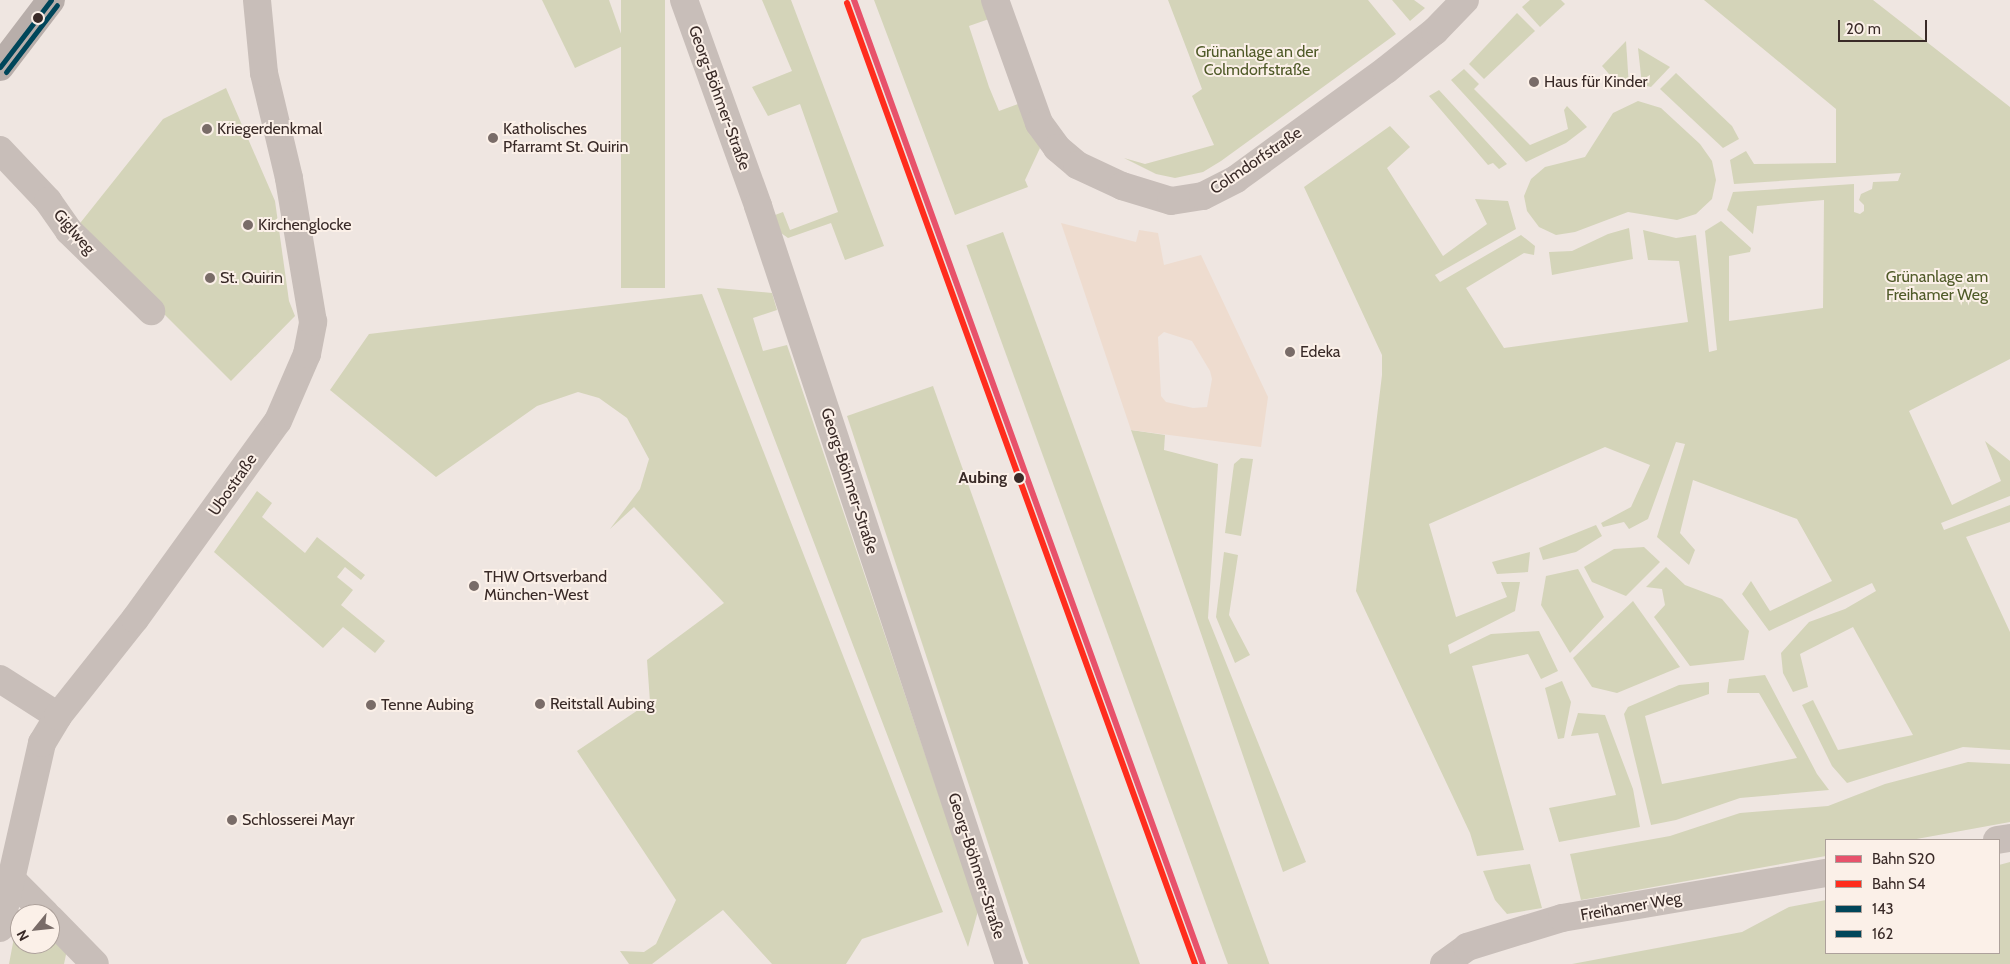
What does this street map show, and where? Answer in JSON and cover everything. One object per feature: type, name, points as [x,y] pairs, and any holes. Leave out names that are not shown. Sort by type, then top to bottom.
[{"type":"main road","points":[[0,68],[51,0]]},
{"type":"street","name":"Ubostraße","points":[[0,928],[42,743],[58,716],[135,619],[278,421],[306,354],[313,322],[289,178],[264,73],[257,0]]},
{"type":"street","name":"Georg-Böhmer-Straße","points":[[684,0],[758,206],[999,957]]},
{"type":"street","name":"Colmdorfstraße","points":[[995,0],[1035,114],[1057,148],[1077,164],[1122,186],[1171,201],[1203,196],[1236,179],[1386,70],[1435,31],[1465,0]]},
{"type":"street","name":"Giglweg","points":[[0,150],[48,201],[69,231],[151,311]]},
{"type":"street","points":[[0,679],[58,716]]},
{"type":"street","name":"Freihamer Weg","points":[[1444,964],[1467,947],[1562,918],[1825,873]]},
{"type":"street","points":[[11,879],[36,904]]},
{"type":"street","points":[[60,928],[95,964]]},
{"type":"green space","points":[[542,0],[609,0],[625,45],[575,68]]},
{"type":"green space","points":[[621,0],[665,0],[665,288],[621,288]]},
{"type":"green space","points":[[762,0],[791,0],[884,246],[845,260],[831,223],[788,238],[781,233],[775,215],[783,212],[790,230],[838,212],[800,104],[768,116],[752,87],[792,71]]},
{"type":"green space","points":[[874,0],[982,0],[989,19],[969,26],[989,87],[999,111],[1018,104],[1040,148],[1025,180],[1028,187],[955,215]]},
{"type":"green space","name":"Grünanlage an der Colmdorfstraße","points":[[1168,0],[1368,0],[1396,34],[1221,161],[1203,172],[1175,178],[1156,174],[1124,158],[1145,164],[1214,145],[1192,96],[1202,89]]},
{"type":"green space","points":[[1392,0],[1414,0],[1425,8],[1410,21]]},
{"type":"green space","points":[[1530,0],[1561,0],[1565,4],[1540,27],[1522,7]]},
{"type":"green space","name":"Grünanlage am Freihamer Weg","points":[[1704,0],[1873,0],[2010,107],[2010,359],[1909,411],[1952,505],[2001,481],[1985,441],[2010,461],[2010,496],[1941,523],[1944,530],[2010,505],[2010,522],[1966,537],[2010,632],[2010,750],[1963,747],[1847,783],[1832,766],[1802,705],[1813,700],[1838,750],[1913,735],[1853,627],[1800,654],[1808,687],[1793,692],[1783,673],[1781,653],[1809,622],[1845,609],[1876,591],[1872,583],[1769,631],[1742,594],[1751,581],[1770,611],[1832,581],[1797,519],[1693,480],[1680,533],[1695,550],[1689,565],[1657,537],[1685,444],[1676,442],[1648,519],[1629,529],[1624,522],[1603,527],[1601,523],[1631,507],[1650,465],[1605,447],[1429,524],[1456,617],[1507,597],[1501,582],[1520,582],[1515,611],[1448,645],[1450,654],[1491,634],[1539,631],[1558,671],[1541,679],[1528,654],[1472,666],[1524,850],[1477,856],[1470,833],[1356,591],[1382,375],[1382,355],[1304,187],[1390,126],[1410,147],[1387,168],[1443,256],[1487,224],[1475,199],[1508,201],[1516,229],[1435,275],[1440,282],[1521,235],[1535,246],[1534,255],[1524,253],[1466,288],[1504,348],[1688,322],[1679,261],[1648,260],[1643,230],[1676,238],[1696,235],[1709,352],[1717,350],[1705,231],[1721,221],[1751,248],[1750,252],[1729,256],[1729,321],[1823,308],[1824,200],[1757,206],[1753,234],[1727,210],[1733,192],[1854,184],[1854,212],[1860,214],[1864,211],[1864,205],[1859,200],[1861,194],[1872,189],[1873,182],[1898,181],[1901,173],[1734,184],[1730,160],[1746,151],[1754,164],[1836,163],[1836,109]]},
{"type":"green space","points":[[1517,13],[1535,31],[1484,79],[1469,64]]},
{"type":"green space","points":[[1626,41],[1629,87],[1622,89],[1602,66]]},
{"type":"green space","points":[[1638,48],[1670,67],[1651,87],[1642,85]]},
{"type":"green space","points":[[1464,69],[1479,84],[1474,89],[1530,145],[1568,129],[1564,110],[1567,106],[1587,127],[1566,143],[1526,162],[1451,80]]},
{"type":"green space","points":[[1676,73],[1732,126],[1739,139],[1723,148],[1660,89]]},
{"type":"green space","points":[[226,88],[275,201],[289,301],[295,316],[231,381],[77,227],[163,119]]},
{"type":"green space","points":[[1439,90],[1507,164],[1499,169],[1493,163],[1488,165],[1429,96]]},
{"type":"green space","points":[[1638,101],[1661,108],[1700,144],[1712,161],[1716,180],[1712,199],[1696,214],[1677,220],[1628,212],[1575,232],[1556,235],[1539,227],[1527,211],[1524,196],[1531,179],[1545,167],[1585,157],[1613,113]]},
{"type":"green space","points":[[1629,228],[1633,259],[1552,275],[1549,252],[1572,251],[1608,234]]},
{"type":"green space","points":[[1003,232],[1269,964],[1228,964],[966,245]]},
{"type":"green space","points":[[717,288],[772,293],[777,310],[753,318],[763,351],[787,345],[978,911],[968,947]]},
{"type":"green space","points":[[702,294],[943,912],[862,939],[846,964],[772,964],[723,910],[652,964],[629,964],[620,951],[644,952],[656,944],[676,900],[577,751],[650,702],[647,660],[724,603],[634,507],[610,529],[640,489],[649,459],[627,418],[599,398],[578,392],[537,406],[436,477],[330,390],[369,334]]},
{"type":"green space","points":[[933,386],[1140,964],[1029,964],[1026,958],[847,416]]},
{"type":"green space","points":[[1131,430],[1165,435],[1164,450],[1218,464],[1208,618],[1306,862],[1283,872]]},
{"type":"green space","points":[[1241,458],[1253,459],[1241,536],[1225,533],[1234,464]]},
{"type":"green space","points":[[257,491],[272,503],[262,517],[305,553],[317,537],[365,575],[361,580],[345,567],[337,577],[353,590],[341,605],[385,641],[375,653],[343,627],[323,648],[214,552]]},
{"type":"green space","points":[[1596,525],[1602,536],[1576,552],[1543,560],[1539,548]]},
{"type":"green space","points":[[1644,547],[1660,562],[1626,596],[1592,582],[1584,567],[1614,549]]},
{"type":"green space","points":[[1224,552],[1238,555],[1229,615],[1250,655],[1235,663],[1216,617]]},
{"type":"green space","points":[[1530,552],[1528,572],[1497,574],[1492,562]]},
{"type":"green space","points":[[1666,567],[1685,585],[1722,599],[1749,631],[1744,660],[1690,666],[1654,617],[1665,605],[1662,589],[1646,587]]},
{"type":"green space","points":[[1578,569],[1604,617],[1570,653],[1541,605],[1546,576]]},
{"type":"green space","points":[[1633,601],[1680,667],[1617,693],[1592,687],[1573,658]]},
{"type":"green space","points":[[1765,675],[1817,774],[1829,790],[1740,798],[1676,820],[1651,825],[1624,714],[1628,707],[1679,685],[1709,682],[1709,694],[1645,716],[1662,784],[1797,758],[1759,693],[1727,693],[1729,679]]},
{"type":"green space","points":[[1562,681],[1571,702],[1564,738],[1558,739],[1545,688]]},
{"type":"green space","points":[[1578,713],[1605,715],[1633,789],[1640,827],[1559,842],[1549,808],[1616,795],[1598,733],[1571,736]]},
{"type":"green space","points":[[1968,762],[2010,764],[2010,822],[1916,839],[1825,839],[1825,856],[1581,900],[1570,854],[1670,836],[1740,813],[1828,806],[1885,784]]},
{"type":"green space","points":[[2010,862],[2010,964],[1572,964],[1742,932],[1789,907],[1825,900],[1825,954],[2000,954],[2000,865]]},
{"type":"green space","points":[[1530,864],[1542,908],[1507,914],[1495,900],[1483,871]]},
{"type":"green space","points":[[60,943],[67,950],[64,964],[9,964],[11,954],[60,954]]},
{"type":"shaded area","points":[[1061,223],[1136,242],[1139,230],[1158,233],[1164,265],[1201,255],[1268,397],[1261,447],[1131,430]],"holes":[[[1164,332],[1192,341],[1210,371],[1212,379],[1207,407],[1193,408],[1166,402],[1161,396],[1158,337]]]},
{"type":"rail line","name":"S20","points":[[854,0],[1203,964]]},
{"type":"rail line","name":"S4","points":[[847,3],[1195,964]]},
{"type":"transit line","name":"143","points":[[0,67],[51,0]]},
{"type":"transit line","name":"162","points":[[6,72],[57,5]]},
{"type":"place","name":"Haus für Kinder","points":[[1534,82]]},
{"type":"place","name":"Kriegerdenkmal","points":[[207,129]]},
{"type":"place","name":"Katholisches Pfarramt St. Quirin","points":[[493,138]]},
{"type":"place","name":"Kirchenglocke","points":[[248,225]]},
{"type":"place","name":"St. Quirin","points":[[210,278]]},
{"type":"place","name":"Edeka","points":[[1290,352]]},
{"type":"place","name":"Aubing","points":[[1019,478]]},
{"type":"place","name":"THW Ortsverband München-West","points":[[474,586]]},
{"type":"place","name":"Reitstall Aubing","points":[[540,704]]},
{"type":"place","name":"Tenne Aubing","points":[[371,705]]},
{"type":"place","name":"Schlosserei Mayr","points":[[232,820]]}]
